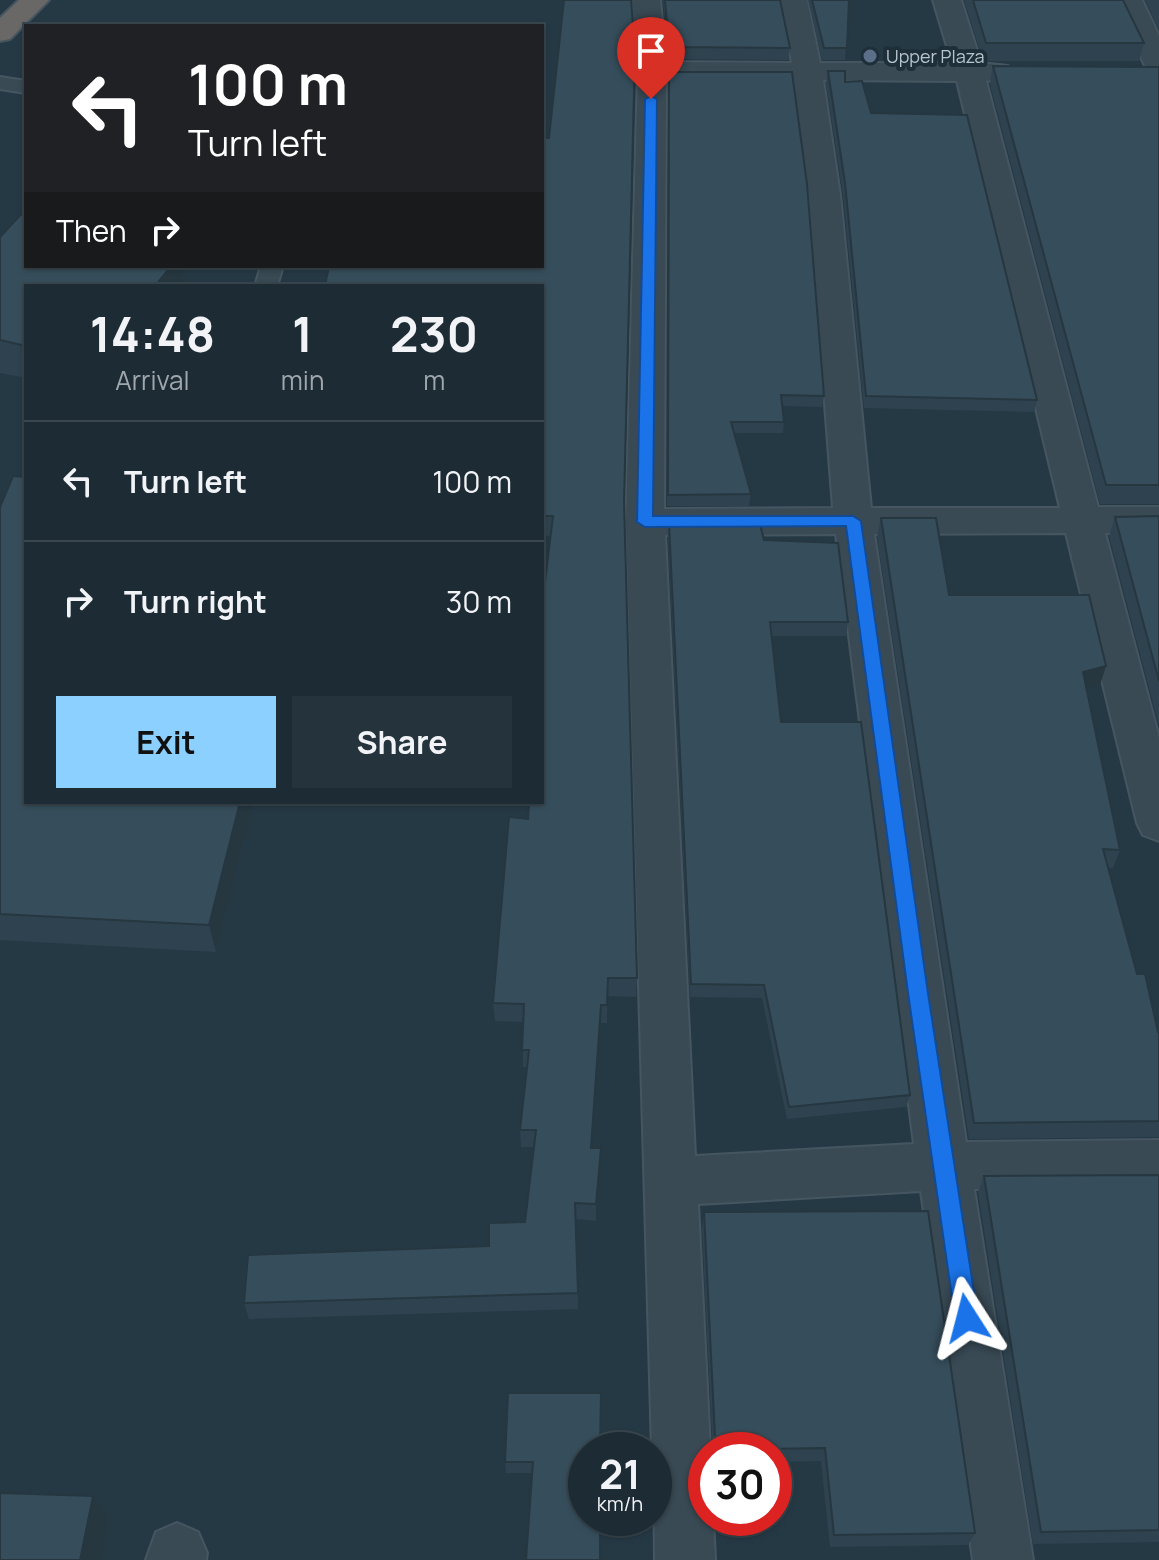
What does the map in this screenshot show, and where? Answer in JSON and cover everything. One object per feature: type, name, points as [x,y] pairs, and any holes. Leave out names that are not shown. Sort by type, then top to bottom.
[{"type":"highway","points":[[0,33],[35,0]]},
{"type":"street","points":[[646,0],[652,71],[645,522],[685,1560]]},
{"type":"street","points":[[793,0],[810,73],[853,521],[1003,1560]]},
{"type":"street","points":[[947,0],[969,72],[1159,823]]},
{"type":"street","points":[[1140,5],[1159,66]]},
{"type":"street","points":[[652,71],[1033,73]]},
{"type":"street","points":[[1127,73],[1159,73]]},
{"type":"street","points":[[645,522],[1159,520]]},
{"type":"street","points":[[672,1181],[944,1166],[1159,1164]]},
{"type":"lane","points":[[0,83],[24,87]]},
{"type":"building","points":[[564,0],[631,0],[635,52],[624,502],[637,978],[608,978],[607,1005],[601,1005],[591,1148],[601,1148],[596,1204],[575,1203],[578,1293],[244,1303],[248,1255],[489,1246],[489,1223],[525,1222],[536,1130],[520,1130],[529,1050],[522,1050],[524,1004],[493,1003],[509,817],[528,819],[529,804],[544,804],[544,590],[553,516],[544,516],[544,284],[325,284],[329,268],[544,268],[544,138],[549,138]]},
{"type":"building","points":[[665,0],[780,0],[790,48],[669,47]]},
{"type":"building","points":[[812,0],[849,0],[847,48],[824,48]]},
{"type":"building","points":[[973,0],[1123,0],[1144,43],[986,43]]},
{"type":"building","points":[[993,66],[1159,67],[1159,485],[1106,485]]},
{"type":"building","points":[[828,71],[845,71],[845,82],[862,81],[871,113],[967,115],[1037,400],[866,396],[845,183]]},
{"type":"building","points":[[669,72],[792,72],[807,184],[824,396],[781,395],[784,422],[731,422],[751,494],[668,495]]},
{"type":"building","points":[[24,211],[24,268],[169,268],[157,284],[24,284],[24,346],[0,340],[0,237]]},
{"type":"building","points":[[13,476],[24,477],[24,804],[239,804],[209,925],[0,914],[0,507]]},
{"type":"building","points":[[1159,516],[1159,681],[1115,517]]},
{"type":"building","points":[[881,518],[936,518],[949,595],[1089,595],[1106,666],[1083,672],[1120,850],[1103,849],[1137,974],[1145,974],[1159,1032],[1159,1121],[974,1123]]},
{"type":"building","points":[[669,524],[760,524],[764,540],[838,543],[848,622],[770,622],[781,722],[861,722],[910,1095],[789,1107],[764,985],[691,984]]},
{"type":"building","points":[[1159,1175],[1159,1530],[1041,1532],[984,1176]]},
{"type":"building","points":[[928,1211],[975,1533],[834,1535],[825,1448],[792,1449],[792,1432],[715,1432],[704,1212]]},
{"type":"building","points":[[508,1393],[601,1393],[600,1432],[568,1432],[568,1536],[600,1536],[600,1560],[526,1560],[533,1462],[505,1462]]},
{"type":"building","points":[[0,1493],[93,1496],[80,1560],[0,1560]]},
{"type":"place","name":"Upper Plaza","points":[[870,56]]},
{"type":"route","points":[[651,99],[645,522],[853,521],[918,993],[967,1318]]}]
